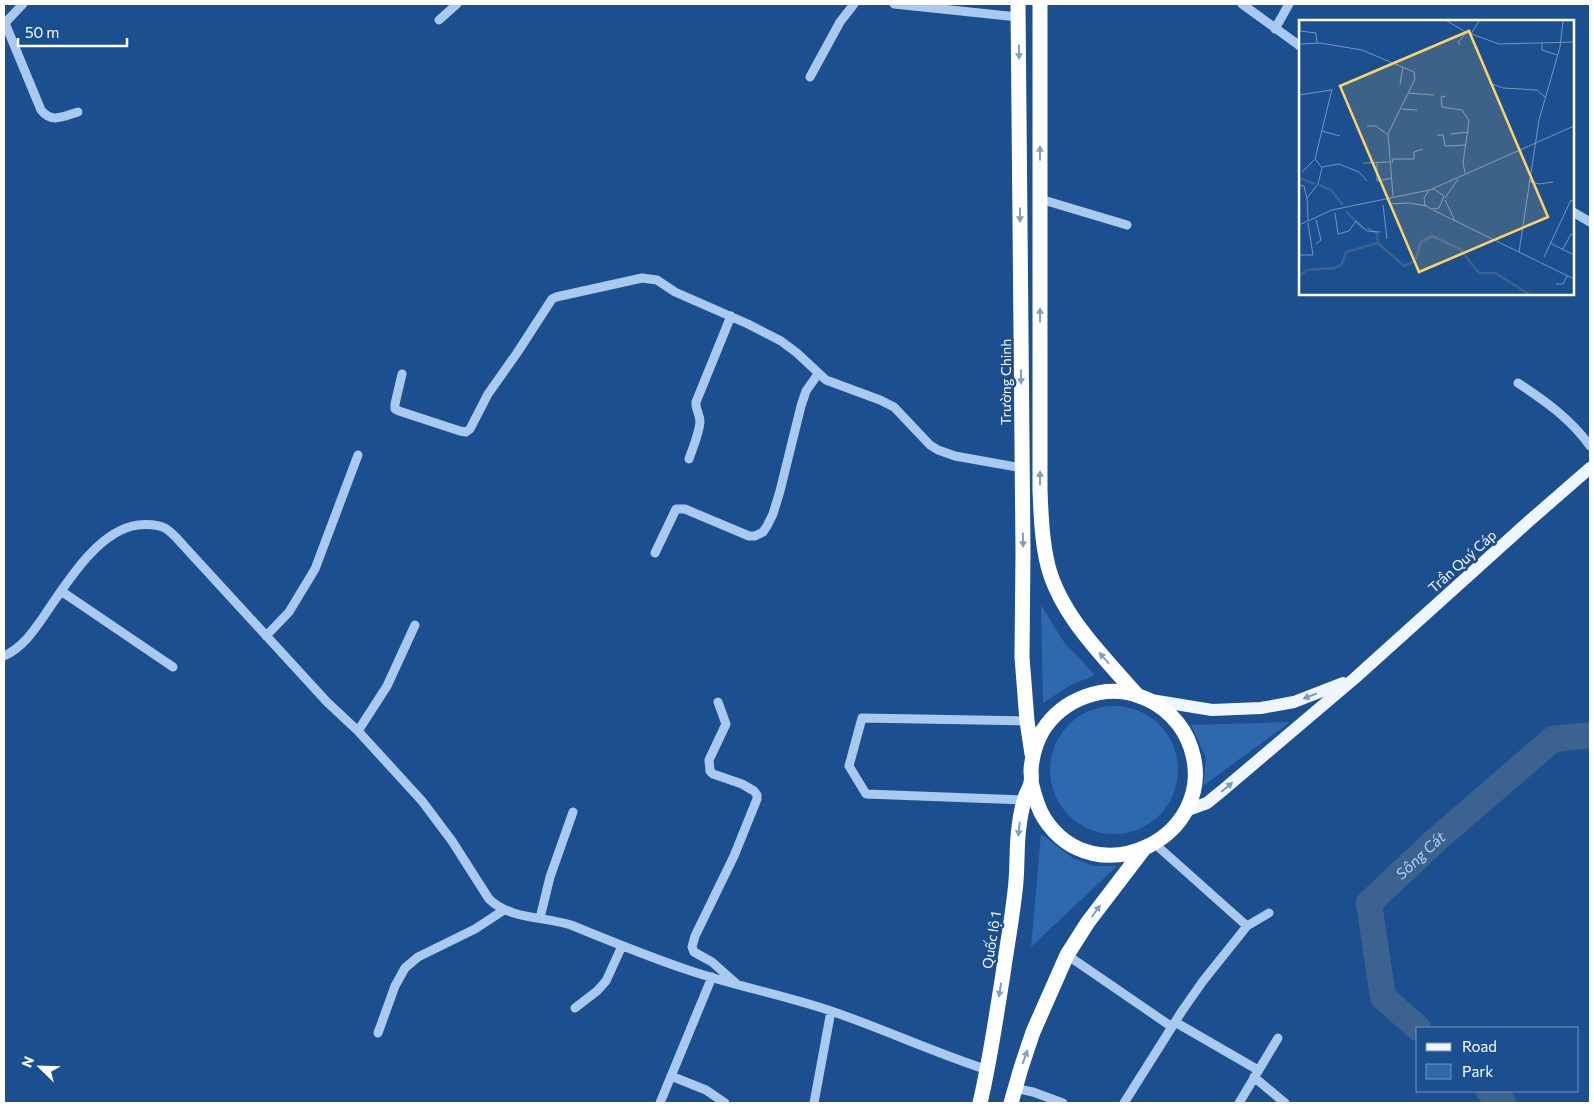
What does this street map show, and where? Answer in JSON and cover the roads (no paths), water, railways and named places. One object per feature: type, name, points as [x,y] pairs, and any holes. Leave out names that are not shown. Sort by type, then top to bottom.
[{"type":"highway","points":[[1011,1103],[1014,1088],[1033,1032],[1067,955],[1088,922],[1149,847],[1172,830],[1185,811],[1192,796],[1194,780],[1191,748],[1176,720],[1164,709],[1144,697],[1106,660],[1080,628],[1064,604],[1048,567],[1040,490],[1040,4]]},
{"type":"highway","name":"Trường Chinh","points":[[1018,10],[1022,657],[1032,759]]},
{"type":"highway","points":[[1144,697],[1122,692],[1106,691],[1077,700],[1064,708],[1052,718],[1040,737],[1032,759],[1031,782],[1035,801],[1043,818],[1055,832],[1070,844],[1087,852],[1106,856],[1125,855],[1149,847]]},
{"type":"highway","name":"Quốc lộ 1","points":[[980,1103],[988,1070],[1015,890],[1019,828],[1024,800],[1031,782]]},
{"type":"main road","name":"Trần Quý Cáp","points":[[1185,811],[1207,803],[1355,678],[1590,468]]},
{"type":"main road","name":"Trần Quý Cáp","points":[[1144,697],[1212,710],[1262,708],[1294,702],[1355,678]]},
{"type":"street","points":[[23,4],[5,24],[41,110],[46,116],[56,119],[78,112]]},
{"type":"street","points":[[439,20],[457,4]]},
{"type":"street","points":[[810,77],[840,22],[854,4]]},
{"type":"street","points":[[894,4],[1018,10]]},
{"type":"street","points":[[1242,4],[1299,45]]},
{"type":"street","points":[[1275,29],[1289,4]]},
{"type":"street","points":[[1040,199],[1127,225]]},
{"type":"street","points":[[1574,213],[1590,222]]},
{"type":"street","points":[[402,374],[395,409],[466,432],[477,418],[488,394],[502,372],[517,354],[552,300],[556,297],[649,278],[657,280],[675,292],[731,316],[781,341],[826,380],[894,407],[930,445],[938,450],[955,456],[1022,468]]},
{"type":"street","points":[[689,459],[700,424],[696,402],[731,316]]},
{"type":"street","points":[[655,553],[670,517],[676,509],[685,508],[749,536],[755,536],[762,532],[767,526],[780,491],[806,391],[818,374]]},
{"type":"street","points":[[1518,383],[1552,405],[1580,432],[1590,446]]},
{"type":"street","points":[[266,636],[288,612],[315,569],[358,455]]},
{"type":"street","points":[[4,656],[30,636],[61,591],[102,541],[128,526],[158,525],[166,529],[182,544],[327,702],[358,731],[422,801],[489,898],[496,905],[513,913],[571,925],[689,971],[831,1011],[988,1070]]},
{"type":"street","points":[[61,591],[173,667]]},
{"type":"street","points":[[358,731],[387,686],[415,625]]},
{"type":"street","points":[[718,702],[726,724],[709,760],[710,771],[713,774],[750,788],[757,794],[757,799],[734,856],[694,936],[692,947],[694,952],[712,962],[739,985]]},
{"type":"street","points":[[1024,800],[866,794],[849,766],[862,718],[1027,721]]},
{"type":"street","points":[[540,918],[550,876],[573,812]]},
{"type":"street","points":[[1149,847],[1247,926]]},
{"type":"street","points":[[378,1033],[394,986],[405,968],[418,957],[475,929],[504,910]]},
{"type":"street","points":[[1124,1103],[1203,981],[1247,926],[1269,913]]},
{"type":"street","points":[[574,1008],[597,991],[606,981],[622,946]]},
{"type":"street","points":[[1067,955],[1174,1025],[1256,1073],[1285,1103]]},
{"type":"street","points":[[660,1103],[712,977]]},
{"type":"street","points":[[814,1103],[831,1011]]},
{"type":"street","points":[[1239,1103],[1278,1038]]},
{"type":"street","points":[[672,1076],[706,1090],[725,1103]]},
{"type":"street","points":[[1014,1088],[1034,1092],[1063,1103]]},
{"type":"waterway","name":"Sông Cát","points":[[1417,1027],[1383,997],[1369,903],[1436,840],[1553,739],[1590,735]]},
{"type":"waterway","name":"Sông Cát","points":[[1490,1092],[1503,1103]]}]
